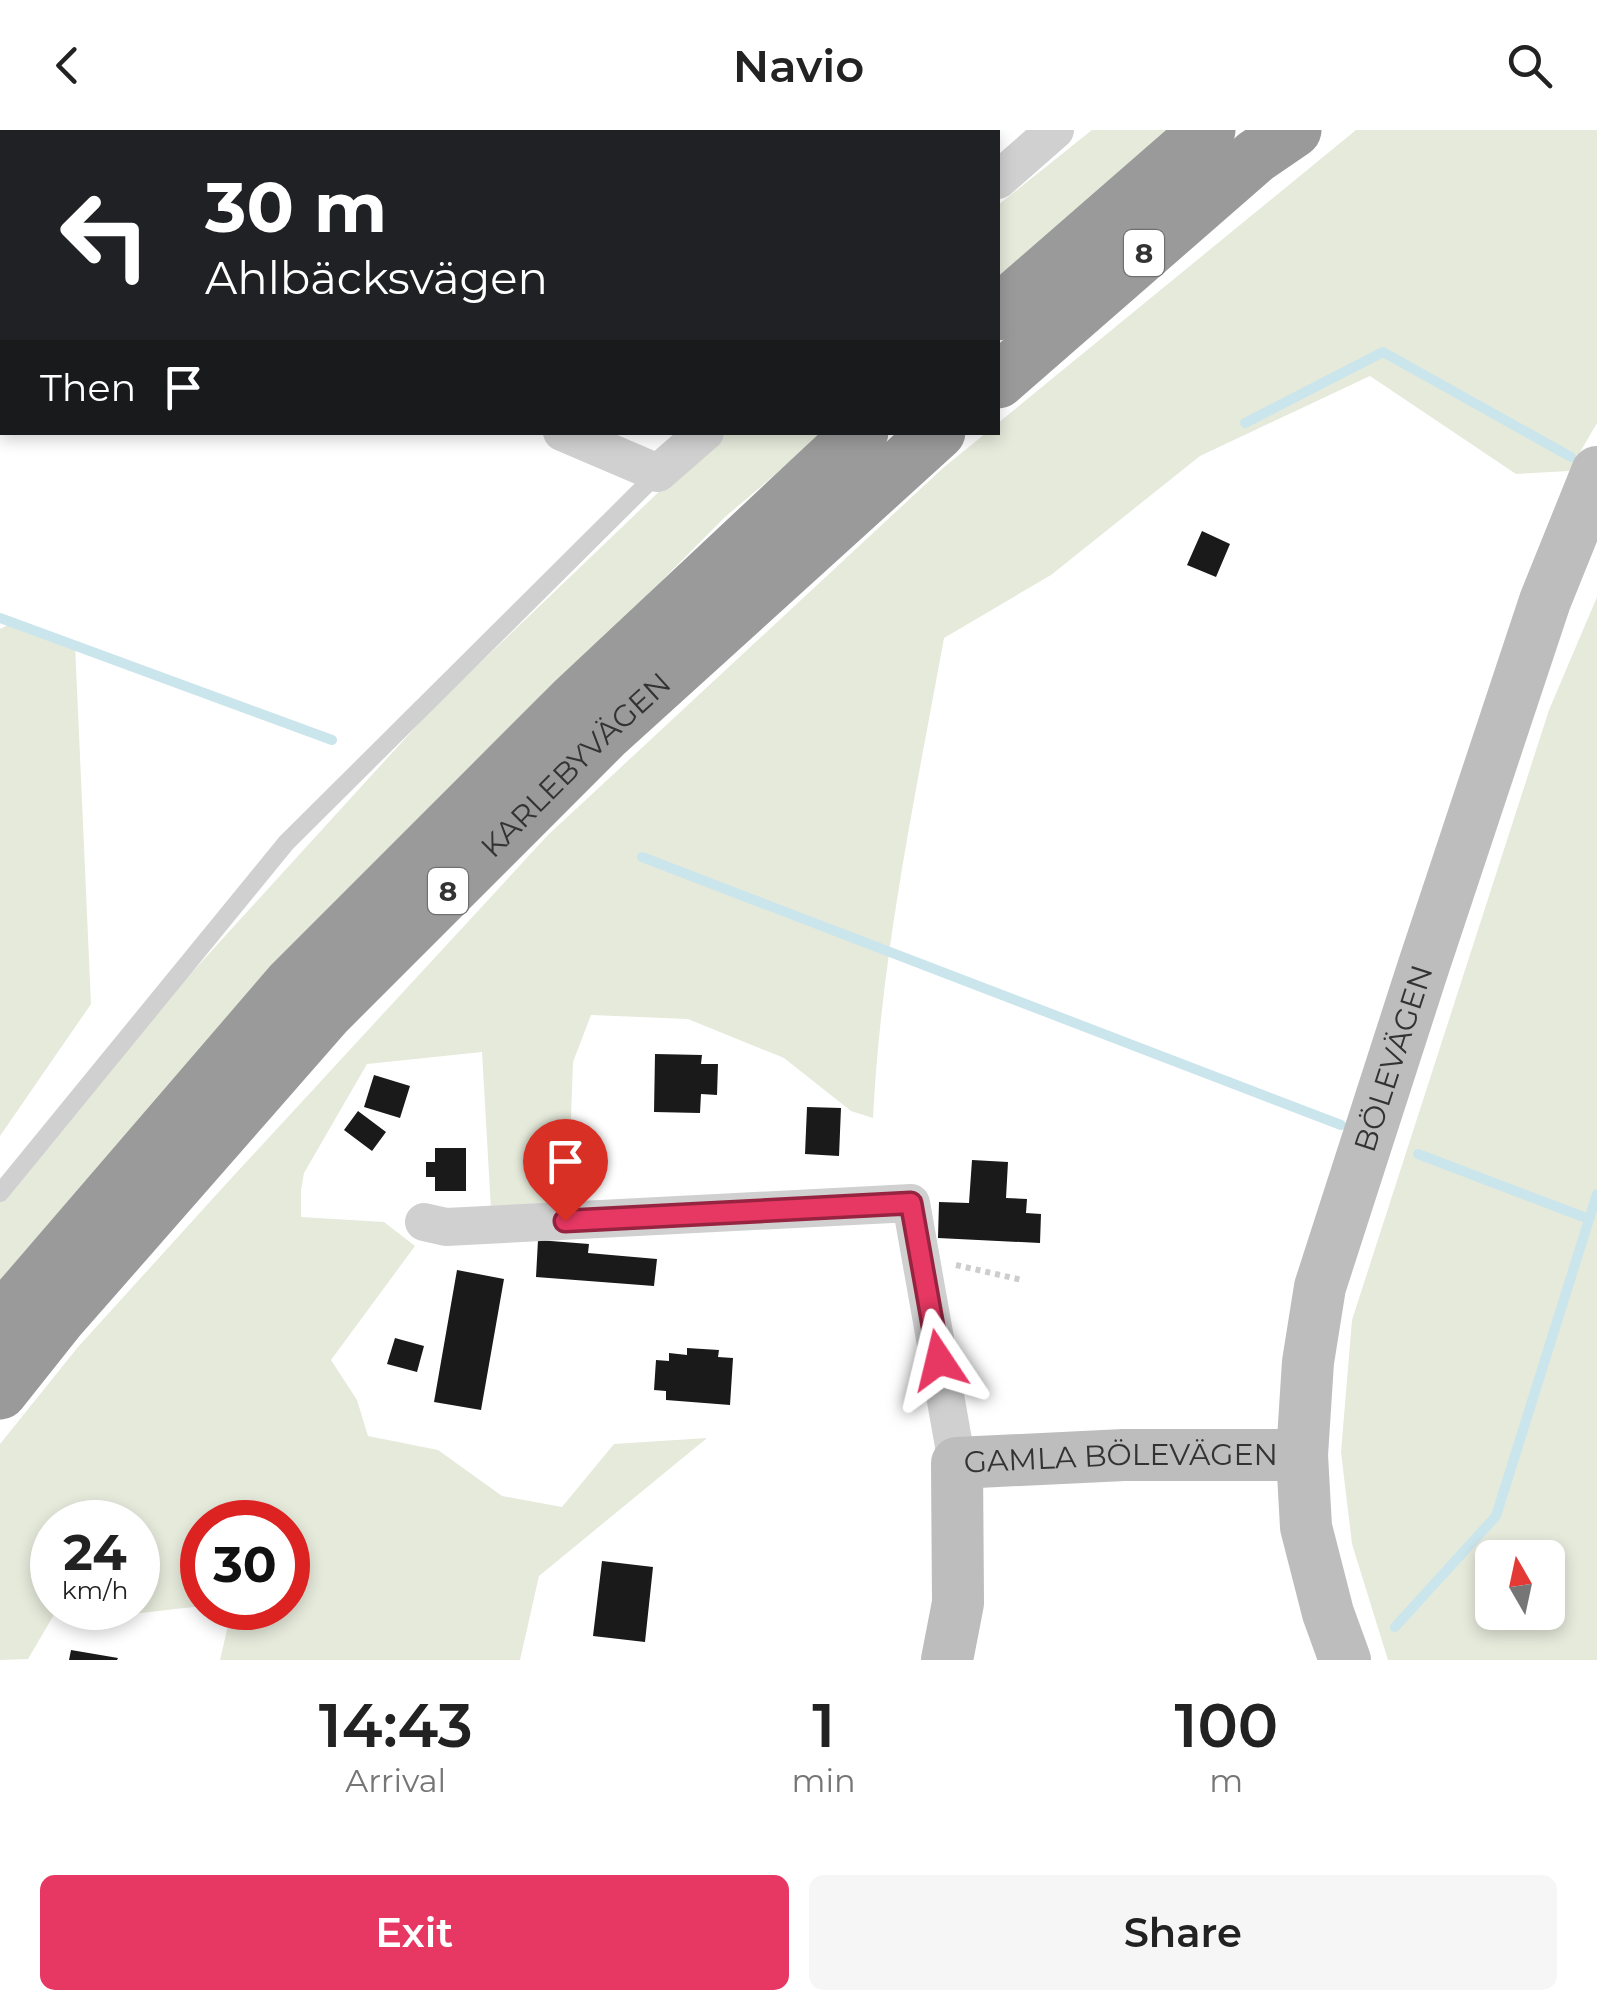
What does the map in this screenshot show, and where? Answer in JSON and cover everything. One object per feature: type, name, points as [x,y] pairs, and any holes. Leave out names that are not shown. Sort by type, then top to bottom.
[{"type":"highway","name":"8","points":[[1000,311],[1208,130]]},
{"type":"highway","name":"8","points":[[1000,379],[1256,156],[1294,130]]},
{"type":"highway","name":"KARLEBYVÄGEN","points":[[0,1322],[291,984],[575,700],[858,435]]},
{"type":"highway","name":"KARLEBYVÄGEN","points":[[0,1392],[58,1318],[327,1012],[604,735],[935,435]]},
{"type":"main road","name":"BÖLEVÄGEN","points":[[1346,1660],[1328,1613],[1306,1528],[1302,1455],[1308,1362],[1320,1287],[1545,602],[1597,472]]},
{"type":"main road","name":"GAMLA BÖLEVÄGEN","points":[[946,1660],[958,1603],[957,1462],[1124,1455],[1302,1455]]},
{"type":"street","points":[[1000,178],[1055,130]]},
{"type":"street","points":[[569,435],[658,474],[702,435]]},
{"type":"street","points":[[424,1222],[446,1228],[911,1203],[957,1462]]},
{"type":"lane","points":[[0,1192],[286,844],[658,474]]},
{"type":"path","points":[[920,1257],[1022,1280]]},
{"type":"shaded area","points":[[1092,130],[1178,130],[1000,282],[1000,203]]},
{"type":"shaded area","points":[[1356,130],[1597,130],[1597,423],[1569,471],[1516,474],[1370,376],[1200,456],[1051,575],[944,638],[891,937],[873,1118],[851,1111],[784,1058],[688,1019],[591,1015],[573,1062],[568,1202],[491,1209],[482,1052],[367,1064],[304,1173],[301,1217],[384,1222],[415,1246],[331,1360],[357,1400],[368,1436],[438,1450],[502,1496],[562,1507],[614,1444],[707,1438],[539,1576],[520,1660],[220,1660],[227,1630],[310,1630],[310,1500],[180,1500],[180,1609],[160,1611],[160,1500],[30,1500],[30,1630],[45,1630],[28,1659],[0,1660],[0,1444],[78,1347],[548,835],[943,468],[984,435],[1000,435],[1000,421]]},
{"type":"shaded area","points":[[723,435],[822,435],[725,517],[315,930],[0,1286],[0,1183],[432,709]]},
{"type":"shaded area","points":[[1597,597],[1597,1660],[1388,1660],[1352,1544],[1341,1452],[1352,1320],[1549,710]]},
{"type":"shaded area","points":[[12,623],[75,644],[91,1004],[0,1136],[0,629]]},
{"type":"building","points":[[1202,531],[1230,544],[1216,577],[1187,565]]},
{"type":"building","points":[[655,1054],[702,1055],[701,1064],[718,1064],[717,1095],[701,1094],[700,1113],[654,1112]]},
{"type":"building","points":[[374,1075],[410,1086],[400,1118],[364,1107]]},
{"type":"building","points":[[807,1107],[841,1108],[839,1156],[805,1154]]},
{"type":"building","points":[[358,1111],[386,1132],[372,1151],[344,1130]]},
{"type":"building","points":[[435,1148],[466,1148],[466,1191],[435,1191],[435,1177],[426,1177],[426,1162],[435,1162]]},
{"type":"building","points":[[972,1160],[1008,1162],[1006,1198],[1027,1199],[1026,1213],[1041,1214],[1040,1243],[938,1238],[939,1202],[969,1203]]},
{"type":"building","points":[[538,1240],[589,1244],[588,1253],[657,1259],[654,1286],[536,1277]]},
{"type":"building","points":[[457,1270],[504,1279],[481,1410],[434,1402]]},
{"type":"building","points":[[395,1338],[424,1346],[417,1372],[387,1364]]},
{"type":"building","points":[[687,1348],[719,1350],[718,1357],[733,1358],[730,1405],[666,1400],[666,1391],[654,1390],[656,1360],[669,1361],[669,1353],[687,1355]]},
{"type":"building","points":[[602,1561],[653,1567],[645,1642],[593,1636]]},
{"type":"building","points":[[71,1650],[118,1658],[69,1660]]},
{"type":"waterway","points":[[1245,423],[1383,352],[1571,457]]},
{"type":"waterway","points":[[0,618],[332,740]]},
{"type":"waterway","points":[[642,857],[1341,1125]]},
{"type":"waterway","points":[[1418,1154],[1589,1219]]},
{"type":"waterway","points":[[1395,1627],[1496,1516],[1597,1194]]},
{"type":"route","points":[[565,1221],[911,1203],[939,1360]]}]
